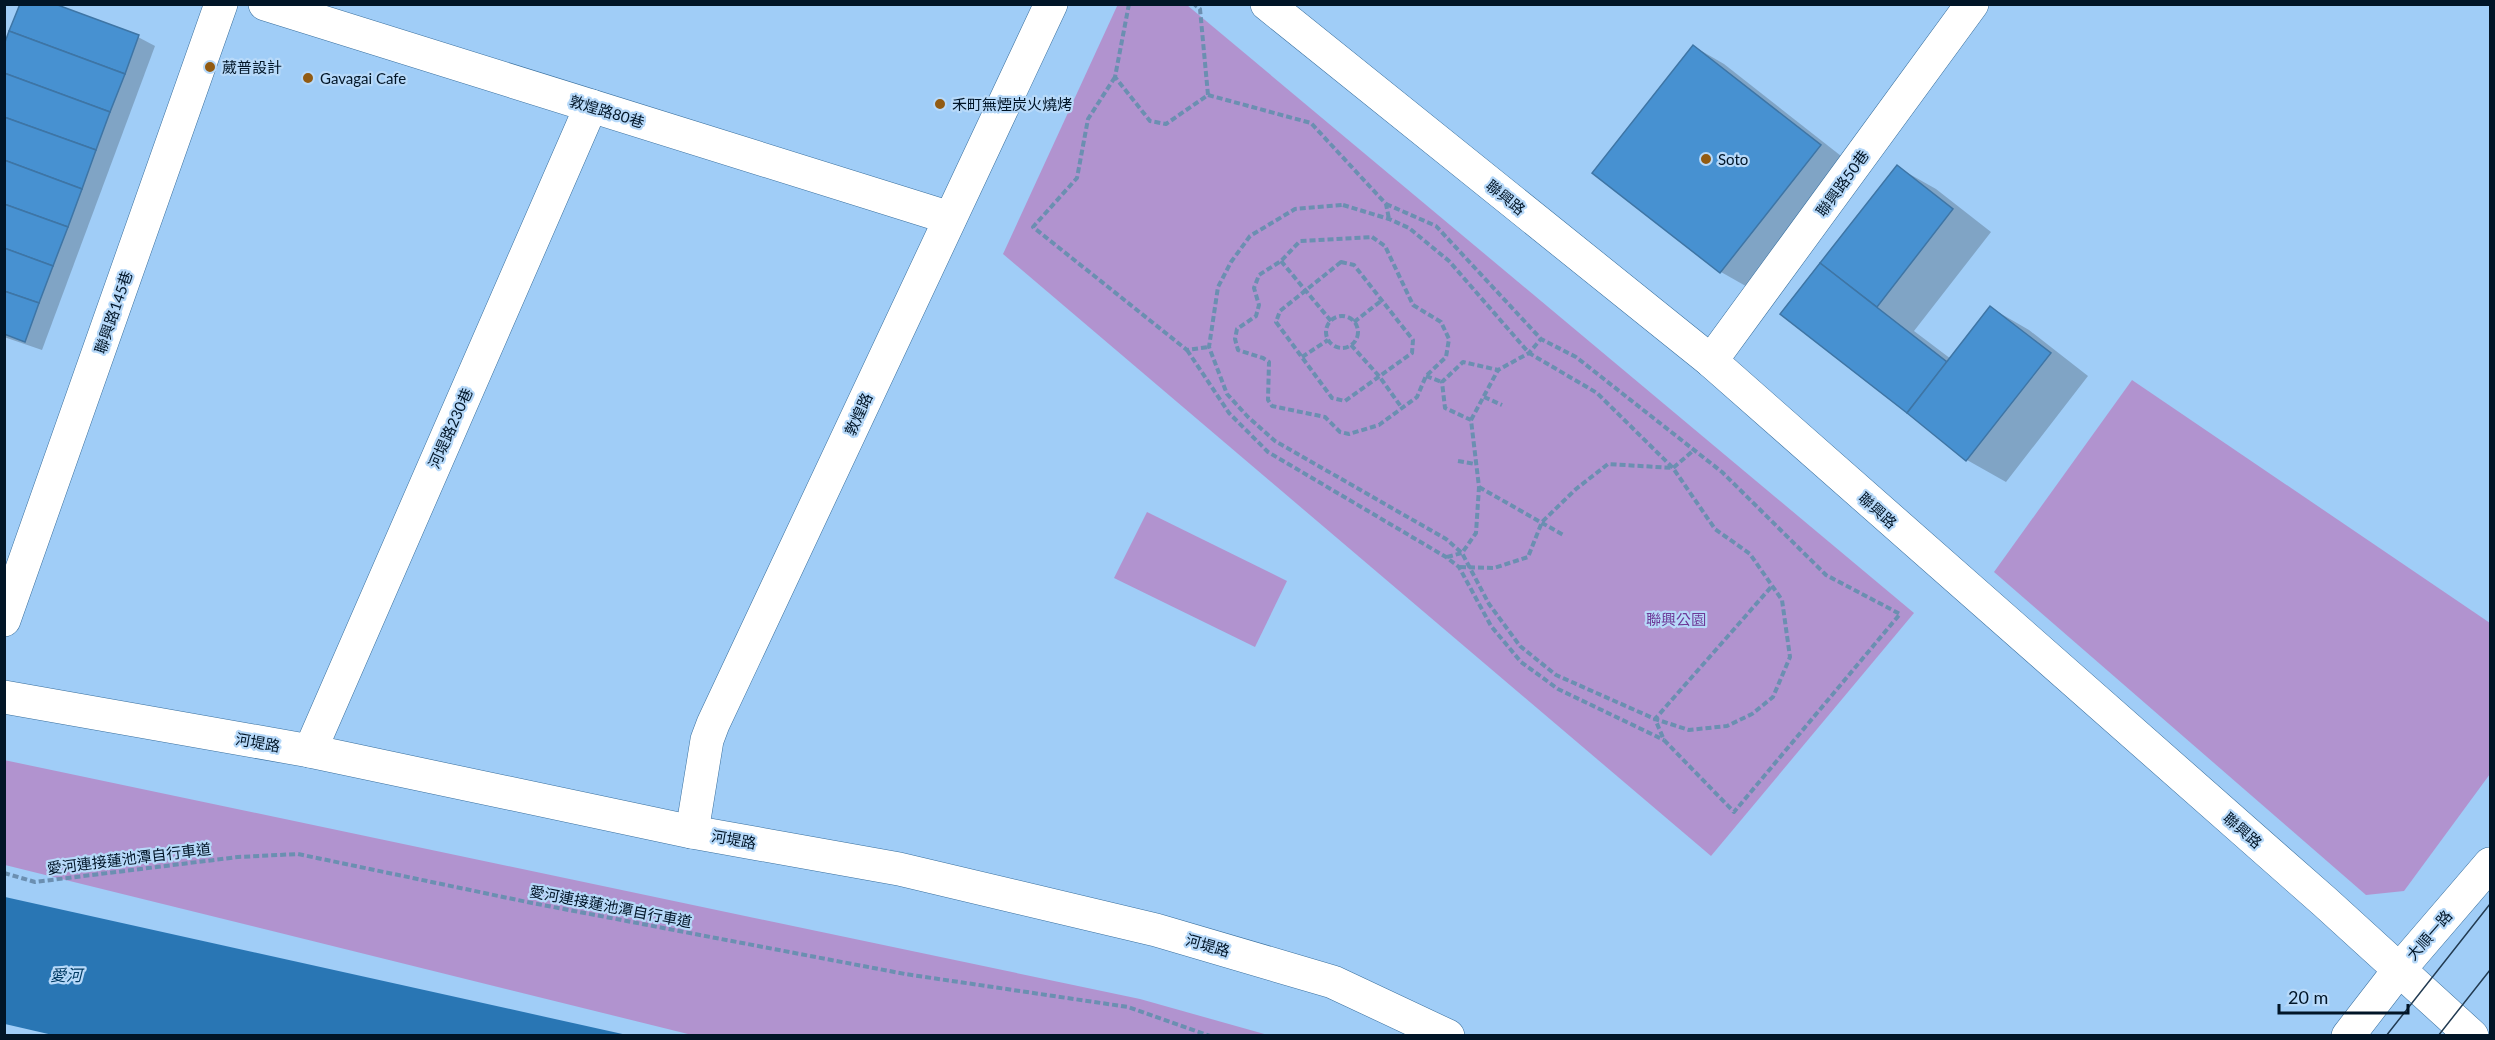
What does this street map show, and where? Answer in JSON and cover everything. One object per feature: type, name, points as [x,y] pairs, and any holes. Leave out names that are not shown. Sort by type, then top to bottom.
[{"type":"street","name":"聯興路145巷","points":[[4,620],[221,4]]},
{"type":"street","name":"敦煌路80巷","points":[[265,4],[950,218]]},
{"type":"street","name":"敦煌路","points":[[692,832],[707,740],[713,724],[1051,4]]},
{"type":"street","name":"聯興路","points":[[1267,4],[1711,361],[2325,902],[2472,1035]]},
{"type":"street","name":"聯興路50巷","points":[[1711,361],[1972,4]]},
{"type":"street","name":"河堤路230巷","points":[[310,751],[591,106]]},
{"type":"street","name":"河堤路","points":[[4,697],[310,751],[692,832],[899,869],[1156,930],[1333,982],[1448,1035]]},
{"type":"street","name":"大順一路","points":[[2348,1035],[2399,970],[2490,864]]},
{"type":"street","points":[[2484,1035],[2490,1028]]},
{"type":"path","points":[[1129,4],[1115,77],[1088,119],[1077,178],[1033,227],[1187,350],[1229,413],[1268,452],[1446,557],[1459,567],[1491,626],[1521,662],[1558,689],[1664,740]]},
{"type":"path","points":[[1194,4],[1200,9],[1208,95]]},
{"type":"path","points":[[1115,77],[1150,121],[1166,124],[1208,95],[1311,123],[1386,204],[1436,226],[1541,339],[1576,357],[1722,472],[1826,575],[1900,614],[1734,812],[1664,740],[1654,719]]},
{"type":"path","points":[[1386,204],[1389,219]]},
{"type":"path","points":[[1343,205],[1389,219],[1409,228],[1449,261],[1529,353],[1597,393],[1673,468],[1715,529],[1750,554],[1782,600],[1790,657],[1773,697],[1752,714],[1727,726],[1689,730],[1654,719],[1556,675],[1520,646],[1489,604],[1462,553],[1446,539],[1275,441],[1248,417],[1227,393],[1209,347],[1218,287],[1231,262],[1250,236],[1295,209],[1343,205]]},
{"type":"path","points":[[1372,237],[1385,246],[1413,305],[1441,322],[1449,339],[1446,357],[1426,376],[1417,397],[1379,425],[1349,434],[1340,432],[1325,417],[1272,406],[1268,400],[1269,362],[1238,350],[1235,339],[1237,329],[1256,316],[1259,305],[1254,288],[1259,275],[1281,261],[1300,241],[1372,237]]},
{"type":"path","points":[[1281,261],[1331,321]]},
{"type":"path","points":[[1341,262],[1354,265],[1381,301],[1413,340],[1412,353],[1345,401],[1332,398],[1276,322],[1280,311],[1341,262]]},
{"type":"path","points":[[1353,322],[1381,301]]},
{"type":"path","points":[[1345,317],[1353,322],[1357,337],[1351,345],[1346,348],[1336,347],[1328,340],[1326,330],[1331,321],[1345,317]]},
{"type":"path","points":[[1446,557],[1462,553],[1476,532],[1479,487],[1471,420],[1498,370],[1529,353],[1541,339]]},
{"type":"path","points":[[1302,357],[1328,340]]},
{"type":"path","points":[[1351,345],[1379,376],[1402,408]]},
{"type":"path","points":[[1187,350],[1209,347]]},
{"type":"path","points":[[1442,382],[1463,362],[1498,370]]},
{"type":"path","points":[[1426,376],[1442,382]]},
{"type":"path","points":[[1442,382],[1445,408],[1471,420]]},
{"type":"path","points":[[1484,397],[1502,405]]},
{"type":"path","points":[[1459,567],[1494,568],[1528,557],[1542,522],[1576,489],[1608,464],[1673,468],[1694,450]]},
{"type":"path","points":[[1458,461],[1476,464]]},
{"type":"path","points":[[1479,487],[1565,536]]},
{"type":"path","points":[[1654,719],[1773,586]]},
{"type":"path","name":"愛河連接蓮池潭自行車道","points":[[4,873],[35,882],[238,857],[298,854],[532,903],[905,974],[1128,1007],[1210,1035]]},
{"type":"green space","name":"聯興公園","points":[[1118,4],[1187,5],[1914,613],[1711,856],[1003,254]]},
{"type":"green space","points":[[2132,380],[2490,623],[2490,774],[2404,891],[2366,895],[1994,572]]},
{"type":"green space","points":[[1147,512],[1287,581],[1255,647],[1114,578]]},
{"type":"green space","points":[[4,760],[1140,999],[1268,1035],[692,1035],[5,865]]},
{"type":"water","name":"愛河","points":[[5,897],[627,1035],[57,1036],[5,1024]]},
{"type":"building","points":[[20,4],[55,4],[139,35],[125,74],[9,31]]},
{"type":"building","points":[[9,31],[125,74],[110,112],[4,73],[4,45]]},
{"type":"building","name":"Soto","points":[[1693,45],[1821,145],[1720,273],[1592,173]]},
{"type":"building","points":[[4,73],[110,112],[96,150],[4,117]]},
{"type":"building","points":[[4,117],[96,150],[82,189],[4,160]]},
{"type":"building","points":[[4,160],[82,189],[68,227],[4,204]]},
{"type":"building","points":[[1897,165],[1953,209],[1877,307],[1820,263]]},
{"type":"building","points":[[4,204],[68,227],[53,266],[4,248]]},
{"type":"building","points":[[4,248],[53,266],[39,303],[4,291]]},
{"type":"building","points":[[1820,263],[1947,362],[1907,413],[1780,314]]},
{"type":"building","points":[[4,291],[39,303],[25,342],[4,334]]},
{"type":"building","points":[[1990,306],[2051,353],[1966,461],[1907,413]]},
{"type":"tram line","points":[[2386,1036],[2490,904]]},
{"type":"tram line","points":[[2438,1036],[2490,970]]},
{"type":"place","name":"葳普設計","points":[[210,67]]},
{"type":"place","name":"Gavagai Cafe","points":[[308,78]]},
{"type":"place","name":"禾町無煙炭火燒烤","points":[[940,104]]},
{"type":"place","name":"Soto","points":[[1706,159]]}]
